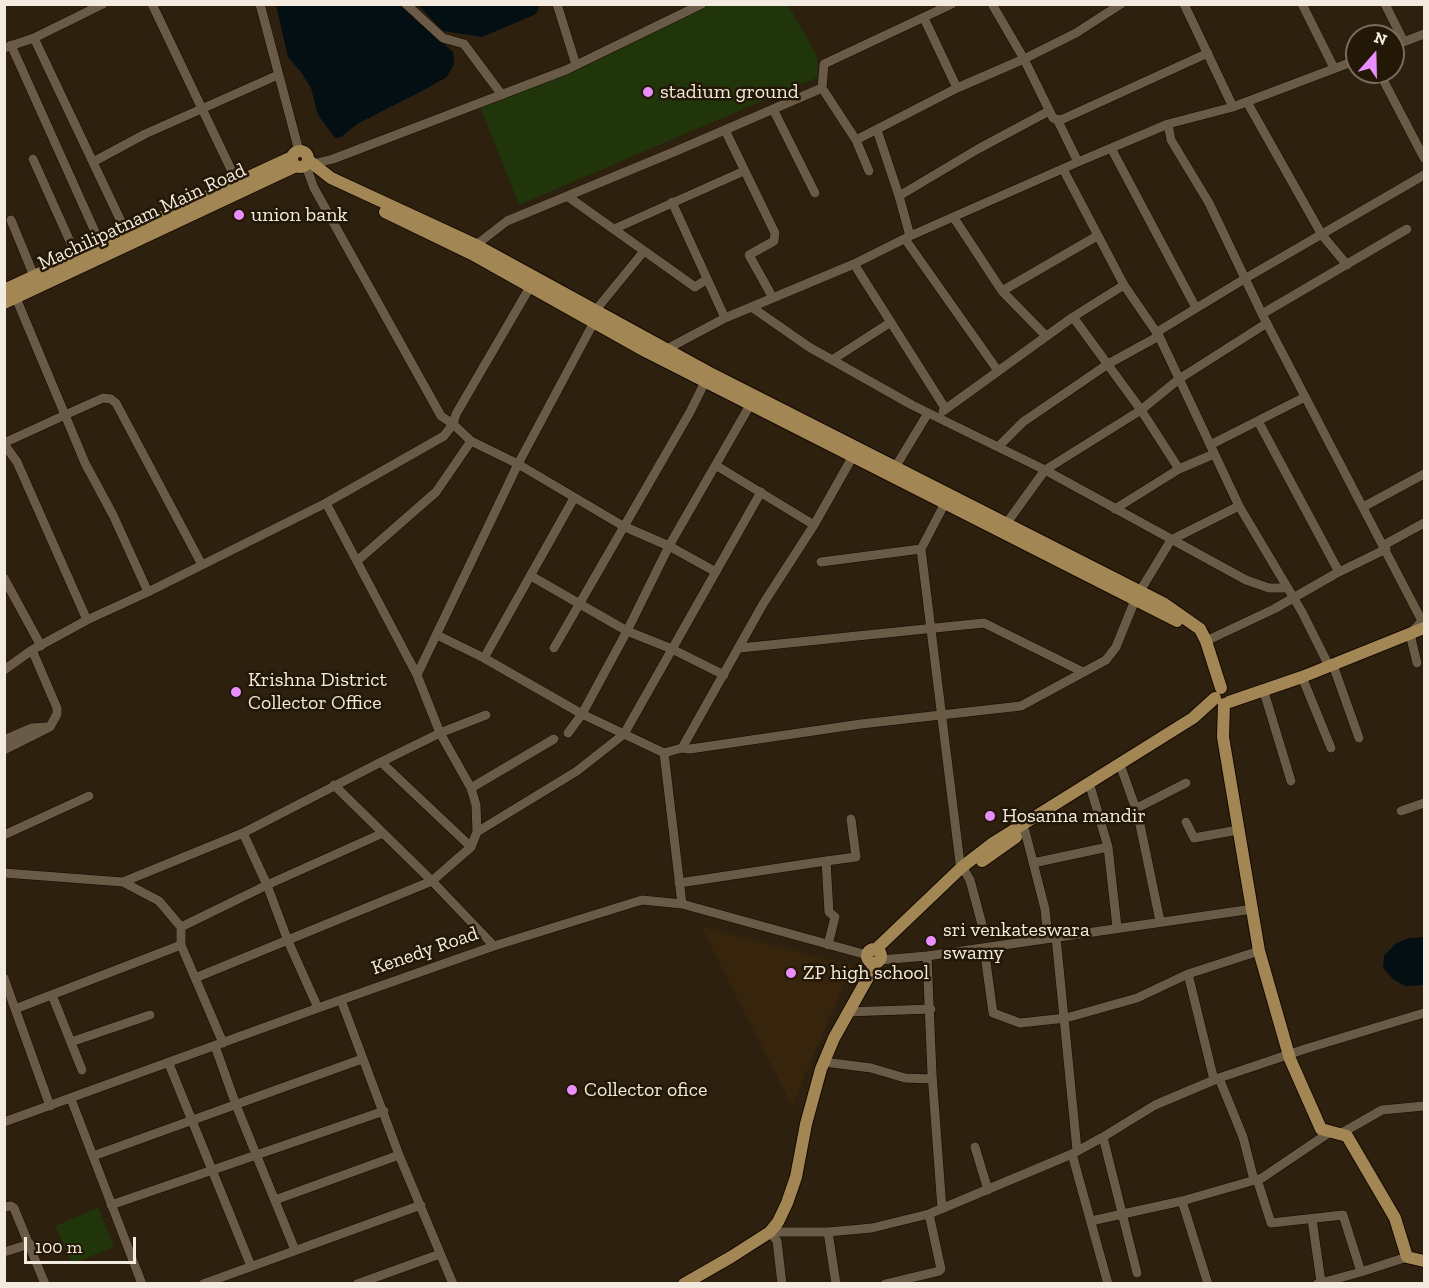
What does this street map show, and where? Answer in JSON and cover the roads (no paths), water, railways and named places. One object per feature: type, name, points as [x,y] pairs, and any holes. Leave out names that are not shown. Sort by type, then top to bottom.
[{"type":"main road","name":"Machilipatnam Main Road","points":[[10,301],[180,215],[237,182],[303,162]]},
{"type":"main road","name":"Machilipatnam Main Road","points":[[4,290],[127,234],[180,215],[303,162]]},
{"type":"main road","points":[[303,162],[331,178],[476,245],[661,353],[853,456],[1138,596],[1163,603],[1200,629],[1206,641],[1223,697],[1223,736],[1259,951],[1289,1055],[1321,1130],[1347,1136],[1395,1218],[1407,1257],[1425,1261]]},
{"type":"main road","points":[[303,162],[327,183],[472,254],[530,287],[595,316]]},
{"type":"main road","points":[[661,353],[705,382],[754,401],[896,466],[1138,596],[1178,622],[1200,640],[1223,697]]},
{"type":"main road","points":[[684,1284],[770,1232],[778,1221],[796,1177],[806,1124],[824,1062],[875,956],[964,870],[1022,823],[1223,697],[1262,687],[1410,634],[1424,623]]},
{"type":"main road","points":[[964,870],[1198,723],[1223,697],[1264,692],[1302,677],[1329,662],[1424,623]]},
{"type":"street","points":[[101,246],[8,47],[34,38],[103,4]]},
{"type":"street","points":[[152,4],[237,182]]},
{"type":"street","points":[[260,4],[303,162],[314,188],[441,416],[471,441],[518,464],[623,526],[669,546],[716,572]]},
{"type":"street","points":[[406,4],[443,38],[464,44],[502,95]]},
{"type":"street","points":[[557,4],[576,65]]},
{"type":"street","points":[[303,162],[333,159],[502,95],[576,65],[702,4]]},
{"type":"street","points":[[870,171],[856,140],[822,88],[824,64],[952,4]]},
{"type":"street","points":[[992,4],[1024,59],[1049,111],[1056,119],[1078,162]]},
{"type":"street","points":[[856,140],[957,88],[1076,33],[1120,4]]},
{"type":"street","points":[[1184,4],[1233,107]]},
{"type":"street","points":[[1302,4],[1334,68]]},
{"type":"street","points":[[1385,4],[1395,24]]},
{"type":"street","points":[[924,18],[957,88]]},
{"type":"street","points":[[1405,42],[1425,34]]},
{"type":"street","points":[[34,38],[127,234]]},
{"type":"street","points":[[1056,119],[1063,118],[1208,52]]},
{"type":"street","points":[[661,353],[725,318],[854,264],[907,238],[1111,148],[1168,124],[1233,107],[1345,64]]},
{"type":"street","points":[[93,162],[145,134],[278,75]]},
{"type":"street","points":[[1385,84],[1425,158]]},
{"type":"street","points":[[476,245],[507,221],[822,88]]},
{"type":"street","points":[[1247,102],[1322,235],[1347,265]]},
{"type":"street","points":[[773,109],[815,193]]},
{"type":"street","points":[[899,196],[978,149],[1049,111]]},
{"type":"street","points":[[1168,124],[1171,140],[1209,203],[1262,314],[1424,623]]},
{"type":"street","points":[[725,130],[775,233],[774,241],[749,255],[773,298]]},
{"type":"street","points":[[877,130],[899,196],[907,238],[998,371]]},
{"type":"street","points":[[1111,148],[1196,308]]},
{"type":"street","points":[[33,159],[77,257]]},
{"type":"street","points":[[1063,169],[1124,285],[1158,334],[1239,506],[1329,662],[1359,738]]},
{"type":"street","points":[[614,229],[744,171]]},
{"type":"street","points":[[998,447],[1023,422],[1108,364],[1246,278],[1425,175]]},
{"type":"street","points":[[567,196],[695,287],[707,279]]},
{"type":"street","points":[[672,202],[725,318]]},
{"type":"street","points":[[954,218],[1002,291],[1046,336]]},
{"type":"street","points":[[10,220],[34,276]]},
{"type":"street","points":[[1262,314],[1407,229]]},
{"type":"street","points":[[1002,291],[1097,236]]},
{"type":"street","points":[[417,675],[518,464],[595,316],[644,251]]},
{"type":"street","points":[[854,264],[945,408]]},
{"type":"street","points":[[938,417],[945,408],[1046,336],[1124,285]]},
{"type":"street","points":[[4,670],[36,648],[87,620],[326,503],[444,436],[530,287]]},
{"type":"street","points":[[10,301],[148,592]]},
{"type":"street","points":[[753,308],[809,347],[928,413],[1045,470],[1254,584],[1269,588],[1288,588]]},
{"type":"street","points":[[1073,317],[1141,410],[1179,469]]},
{"type":"street","points":[[832,360],[891,322]]},
{"type":"street","points":[[1006,524],[1045,470],[1141,410],[1179,379],[1267,323]]},
{"type":"street","points":[[555,648],[705,382]]},
{"type":"street","points":[[1115,509],[1258,421],[1305,397]]},
{"type":"street","points":[[87,620],[18,462],[4,444],[103,398],[111,399],[116,403],[202,565]]},
{"type":"street","points":[[568,733],[582,714],[627,632],[669,546],[754,401]]},
{"type":"street","points":[[896,466],[928,413]]},
{"type":"street","points":[[1258,421],[1339,573]]},
{"type":"street","points":[[357,561],[436,492],[471,441]]},
{"type":"street","points":[[682,748],[763,604],[814,525],[853,456]]},
{"type":"street","points":[[717,466],[814,525]]},
{"type":"street","points":[[1363,507],[1425,474]]},
{"type":"street","points":[[477,831],[577,771],[624,734],[761,492]]},
{"type":"street","points":[[484,658],[574,498]]},
{"type":"street","points":[[195,978],[432,881],[471,847],[477,831],[476,805],[471,788],[440,734],[417,675],[326,503]]},
{"type":"street","points":[[945,503],[921,549],[960,863],[984,932]]},
{"type":"street","points":[[437,635],[484,658],[582,714],[664,753],[682,748],[690,749],[861,724],[1021,706],[1106,660],[1116,647],[1138,596],[1171,540],[1239,506]]},
{"type":"street","points":[[1206,641],[1294,599],[1425,524]]},
{"type":"street","points":[[821,562],[921,549]]},
{"type":"street","points":[[531,576],[627,632],[672,649],[724,675]]},
{"type":"street","points":[[4,578],[36,648],[57,708],[55,719],[50,727],[4,750]]},
{"type":"street","points":[[740,648],[984,623],[1083,672]]},
{"type":"street","points":[[1410,634],[1417,663]]},
{"type":"street","points":[[1302,677],[1331,748]]},
{"type":"street","points":[[1264,692],[1292,781]]},
{"type":"street","points":[[123,882],[243,833],[381,762],[486,715]]},
{"type":"street","points":[[4,740],[32,728],[50,727]]},
{"type":"street","points":[[471,788],[554,739]]},
{"type":"street","points":[[664,753],[682,904]]},
{"type":"street","points":[[381,762],[471,847]]},
{"type":"street","points":[[1122,770],[1135,809],[1160,921]]},
{"type":"street","points":[[1135,809],[1186,783]]},
{"type":"street","points":[[334,785],[432,881],[494,946]]},
{"type":"street","points":[[1091,789],[1108,847],[1117,927]]},
{"type":"street","points":[[4,835],[89,796]]},
{"type":"street","points":[[1401,811],[1425,803]]},
{"type":"street","points":[[679,883],[856,857],[851,819]]},
{"type":"street","points":[[1186,822],[1194,838],[1208,838],[1238,830]]},
{"type":"street","points":[[1025,831],[1052,937],[1066,1018],[1074,1152],[1108,1284]]},
{"type":"street","points":[[243,833],[318,1008]]},
{"type":"street","points":[[181,927],[383,833]]},
{"type":"street","points":[[1033,863],[1108,847]]},
{"type":"street","points":[[826,861],[829,912],[835,917],[828,945]]},
{"type":"street","points":[[4,873],[123,882],[159,901],[181,927],[181,945],[219,1044],[236,1105],[295,1250]]},
{"type":"street","name":"Kenedy Road","points":[[4,1122],[494,946],[642,900],[682,904],[875,956],[927,956],[1253,909]]},
{"type":"street","points":[[15,1009],[181,945]]},
{"type":"street","points":[[984,948],[993,1013],[1020,1023],[1066,1018],[1137,998],[1188,974],[1259,951]]},
{"type":"street","points":[[927,956],[932,1079],[942,1209]]},
{"type":"street","points":[[1188,974],[1217,1079],[1243,1137],[1255,1180],[1271,1223],[1343,1215],[1361,1272]]},
{"type":"street","points":[[4,978],[50,1106]]},
{"type":"street","points":[[52,995],[82,1070]]},
{"type":"street","points":[[341,1000],[399,1155],[453,1284]]},
{"type":"street","points":[[847,1012],[930,1009]]},
{"type":"street","points":[[71,1042],[150,1015]]},
{"type":"street","points":[[770,1232],[828,1232],[872,1228],[929,1214],[1074,1152],[1155,1105],[1217,1079],[1424,1015]]},
{"type":"street","points":[[93,1156],[362,1059]]},
{"type":"street","points":[[824,1062],[871,1068],[905,1078],[932,1079]]},
{"type":"street","points":[[169,1064],[251,1266]]},
{"type":"street","points":[[71,1099],[142,1284]]},
{"type":"street","points":[[1090,1221],[1182,1201],[1262,1178],[1335,1133],[1382,1110],[1425,1106]]},
{"type":"street","points":[[111,1205],[384,1111]]},
{"type":"street","points":[[1103,1137],[1137,1273]]},
{"type":"street","points":[[975,1147],[988,1190]]},
{"type":"street","points":[[275,1200],[399,1155]]},
{"type":"street","points":[[1182,1201],[1208,1284]]},
{"type":"street","points":[[203,1284],[421,1205]]},
{"type":"street","points":[[4,1207],[14,1208],[45,1284]]},
{"type":"street","points":[[885,1284],[941,1269],[929,1214]]},
{"type":"street","points":[[1312,1219],[1319,1283],[1407,1257]]},
{"type":"street","points":[[770,1232],[777,1241],[782,1284]]},
{"type":"street","points":[[828,1232],[836,1284]]},
{"type":"street","points":[[4,1252],[30,1244]]},
{"type":"street","points":[[357,1284],[440,1254]]},
{"type":"place","name":"stadium ground","points":[[648,92]]},
{"type":"place","name":"union bank","points":[[239,215]]},
{"type":"place","name":"Krishna District Collector Office","points":[[236,692]]},
{"type":"place","name":"Hosanna mandir","points":[[990,816]]},
{"type":"place","name":"sri venkateswara swamy","points":[[931,941]]},
{"type":"place","name":"ZP high school","points":[[791,973]]},
{"type":"place","name":"Collector ofice","points":[[572,1090]]}]
